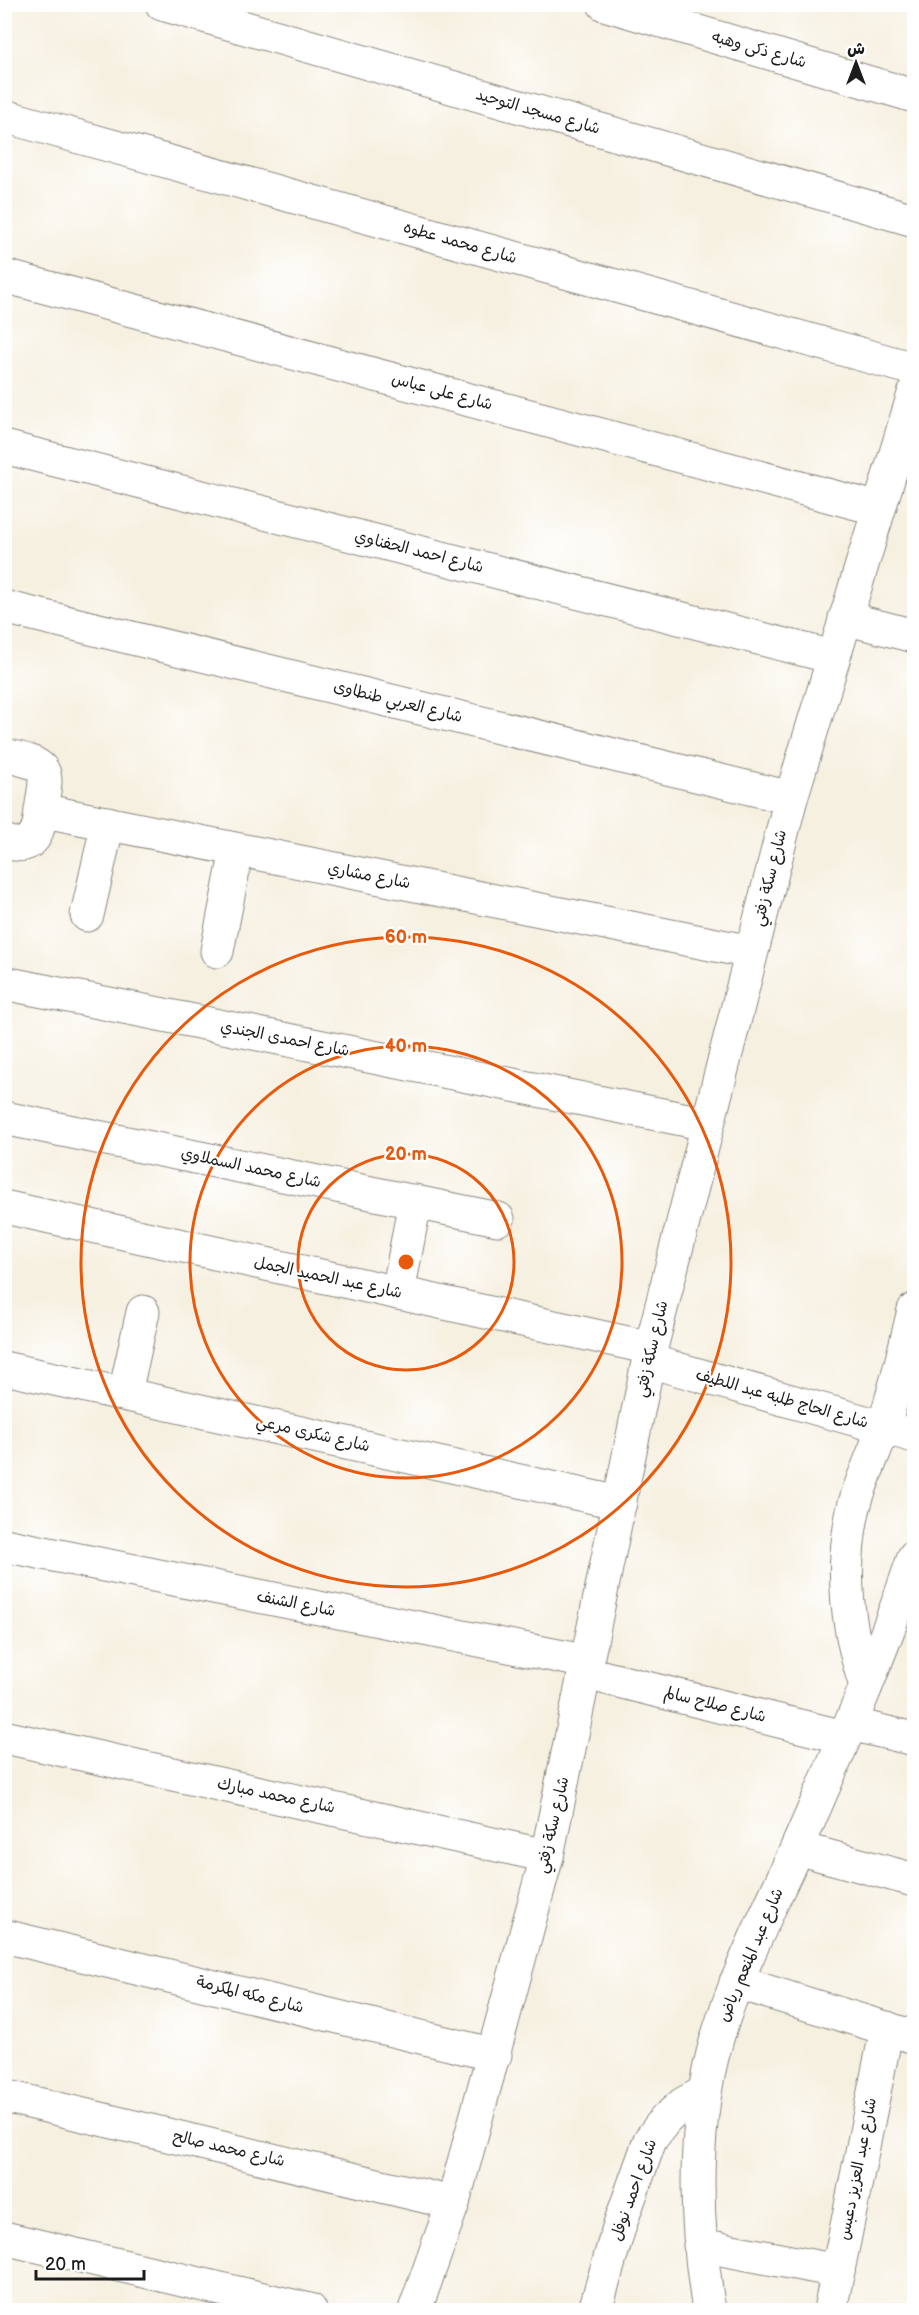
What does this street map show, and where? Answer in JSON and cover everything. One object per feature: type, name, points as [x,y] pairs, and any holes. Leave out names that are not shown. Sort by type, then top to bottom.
[{"type":"street","name":"شارع مسجد التوحيد","points":[[162,4],[915,220]]},
{"type":"street","name":"شارع ذكى وهبه","points":[[604,4],[915,96]]},
{"type":"street","name":"شارع محمد عطوه","points":[[4,116],[915,369]]},
{"type":"street","name":"شارع على عباس","points":[[4,276],[879,508]]},
{"type":"street","name":"شارع سكة زفتي","points":[[415,2310],[453,2203],[495,2055],[547,1856],[650,1355],[791,798],[915,394]]},
{"type":"street","name":"شارع احمد الحفناوي","points":[[4,447],[833,657]]},
{"type":"street","name":"شارع العربي طنطاوى","points":[[4,607],[791,798]]},
{"type":"street","points":[[845,618],[915,636]]},
{"type":"street","points":[[4,755],[32,761],[42,770],[45,778],[40,818],[35,835],[28,843],[4,842]]},
{"type":"street","name":"شارع مشاري","points":[[40,818],[50,813],[108,823],[751,952]]},
{"type":"street","points":[[87,915],[108,823]]},
{"type":"street","points":[[217,951],[237,850]]},
{"type":"street","name":"شارع احمدى الجندي","points":[[4,982],[707,1124]]},
{"type":"street","name":"شارع محمد السملاوي","points":[[4,1118],[498,1219]]},
{"type":"street","points":[[398,1293],[415,1201]]},
{"type":"street","name":"شارع عبد الحميد الجمل","points":[[4,1207],[398,1293],[650,1355]]},
{"type":"street","points":[[866,1686],[855,1652],[848,1618],[847,1555],[854,1511],[864,1476],[883,1427],[915,1310]]},
{"type":"street","points":[[125,1393],[143,1312]]},
{"type":"street","name":"شارع الحاج طلبه عبد اللطيف","points":[[650,1355],[915,1436]]},
{"type":"street","name":"شارع شكرى مرعي","points":[[4,1368],[620,1503]]},
{"type":"street","name":"شارع الشنف","points":[[4,1545],[587,1668]]},
{"type":"street","name":"شارع عبد المنعم رياض","points":[[709,2310],[700,2245],[697,2169],[705,2092],[713,2055],[736,1982],[797,1848],[912,1573]]},
{"type":"street","name":"شارع صلاح سالم","points":[[587,1668],[847,1730],[915,1739]]},
{"type":"street","name":"شارع محمد مبارك","points":[[4,1737],[547,1856]]},
{"type":"street","points":[[797,1848],[915,1880]]},
{"type":"street","name":"شارع مكه المكرمة","points":[[4,1936],[495,2055]]},
{"type":"street","points":[[736,1982],[901,2033]]},
{"type":"street","name":"شارع عبد العزيز دعبس","points":[[830,2310],[838,2271],[901,2033]]},
{"type":"street","name":"شارع احمد نوفل","points":[[595,2310],[624,2214],[650,2140],[665,2120],[683,2104],[705,2092]]},
{"type":"street","name":"شارع محمد صالح","points":[[4,2096],[453,2203]]},
{"type":"street","points":[[4,2238],[310,2310]]},
{"type":"street","points":[[700,2245],[838,2271]]}]
